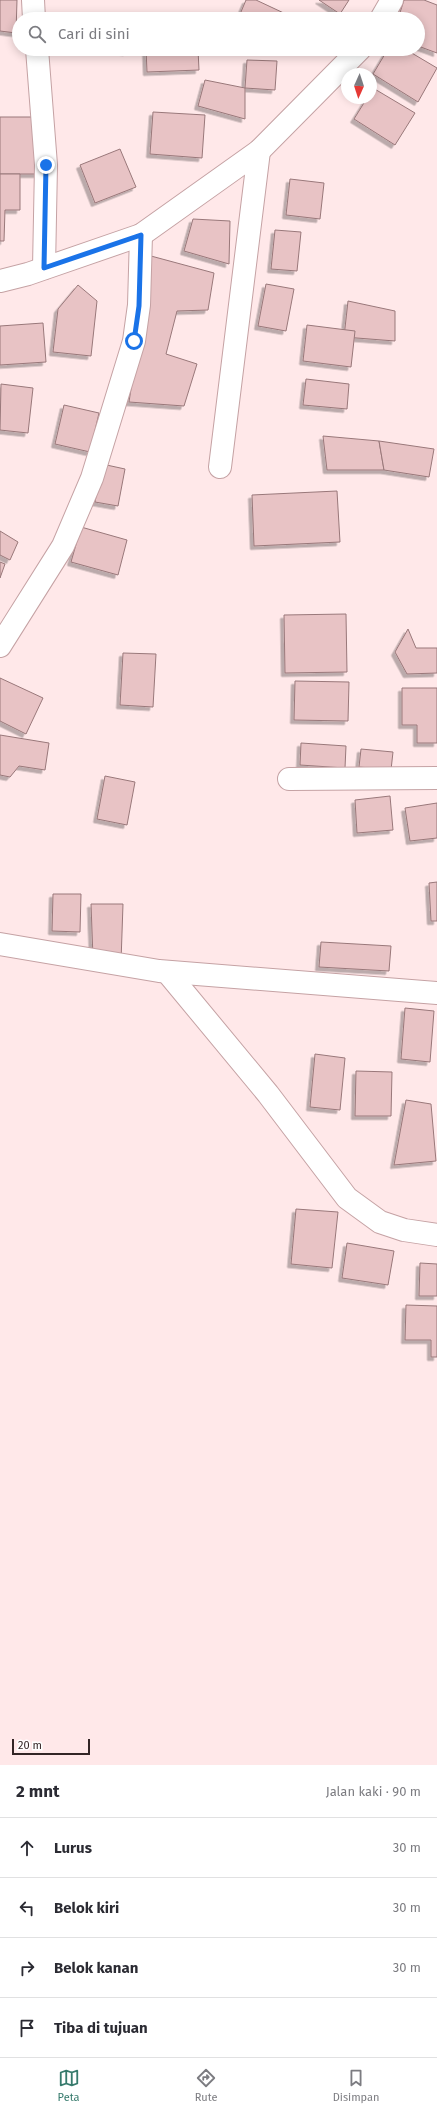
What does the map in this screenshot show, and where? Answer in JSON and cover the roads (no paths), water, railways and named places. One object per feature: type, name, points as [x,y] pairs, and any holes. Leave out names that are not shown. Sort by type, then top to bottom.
[{"type":"street","points":[[33,0],[34,12]]},
{"type":"street","points":[[385,12],[392,0]]},
{"type":"street","points":[[38,56],[46,165],[44,268]]},
{"type":"street","points":[[0,281],[44,268],[141,235],[259,151],[353,56]]},
{"type":"street","points":[[220,467],[259,151]]},
{"type":"street","points":[[0,646],[64,546],[92,478],[134,341],[139,306],[141,235]]},
{"type":"street","points":[[289,779],[437,778]]},
{"type":"street","points":[[0,944],[167,972],[437,993]]},
{"type":"street","points":[[167,972],[268,1094],[347,1198],[380,1222],[404,1230],[437,1235]]}]
